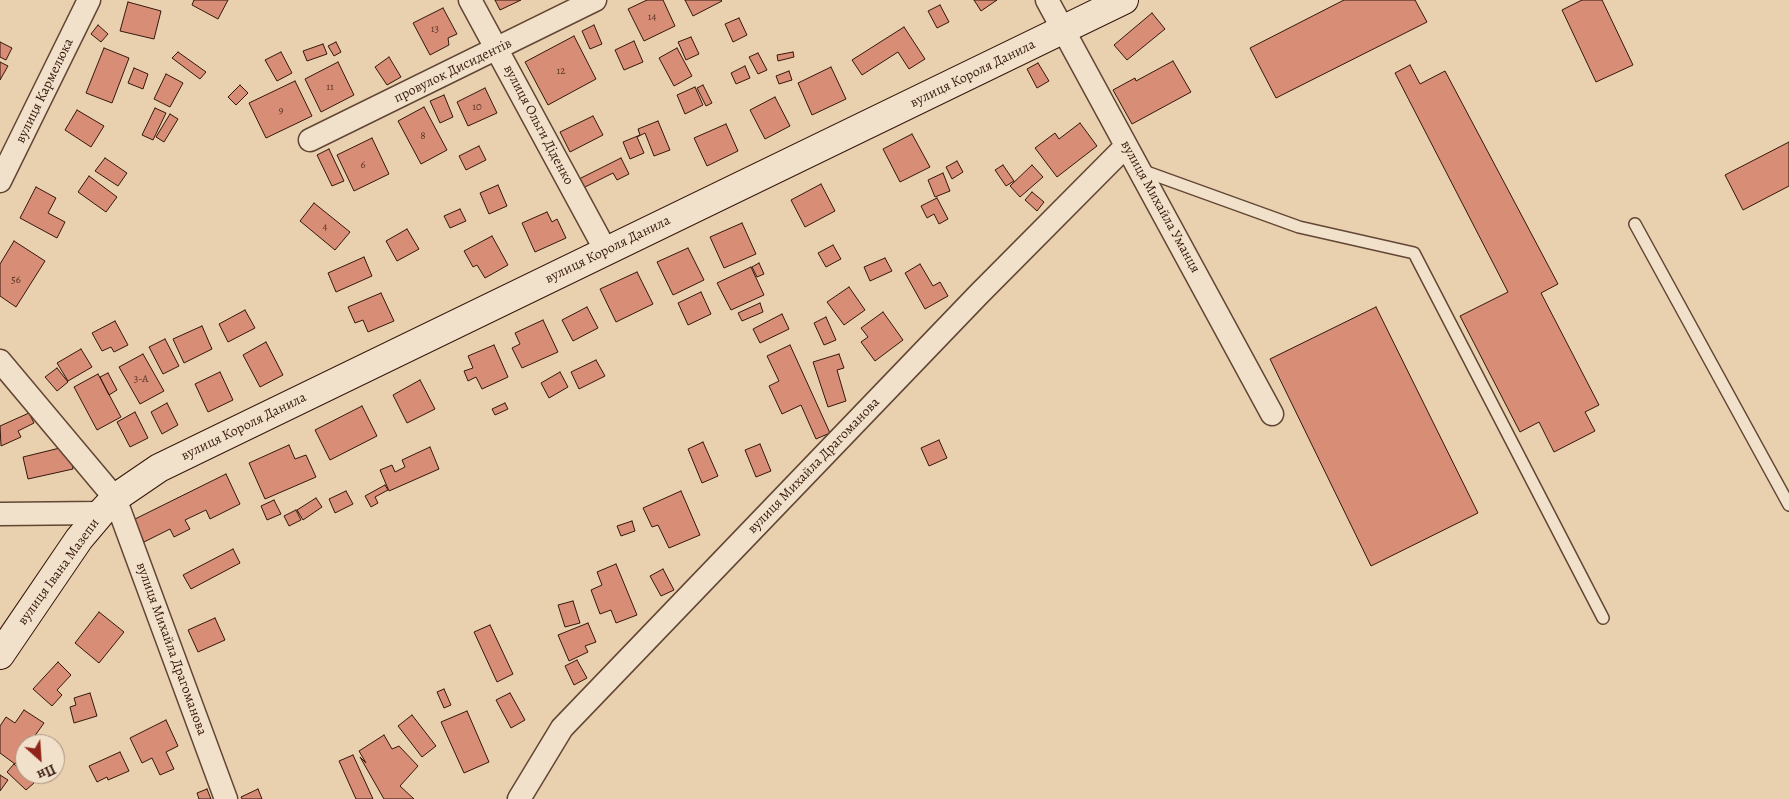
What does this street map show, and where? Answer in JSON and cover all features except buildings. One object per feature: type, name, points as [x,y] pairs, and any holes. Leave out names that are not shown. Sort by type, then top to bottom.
[{"type":"main road","name":"вулиця Короля Данила","points":[[108,506],[160,468],[1064,31],[1124,0]]},
{"type":"main road","name":"вулиця Івана Мазепи","points":[[0,655],[79,539],[108,506]]},
{"type":"street","name":"вулиця Кармелюка","points":[[0,181],[89,0]]},
{"type":"street","name":"вулиця Ольги Діденко","points":[[470,0],[606,251]]},
{"type":"street","name":"провулок Дисидентів","points":[[310,140],[497,50],[595,0]]},
{"type":"street","name":"вулиця Михайла Уманця","points":[[1047,0],[1272,414]]},
{"type":"street","name":"вулиця Михайла Драгоманова","points":[[519,799],[562,728],[979,294],[1126,146]]},
{"type":"street","name":"вулиця Михайла Драгоманова","points":[[0,361],[108,506],[226,799]]},
{"type":"street","points":[[0,514],[108,506]]},
{"type":"lane","points":[[1139,169],[1299,227],[1414,254],[1602,618]]},
{"type":"lane","points":[[1635,224],[1789,505]]}]
